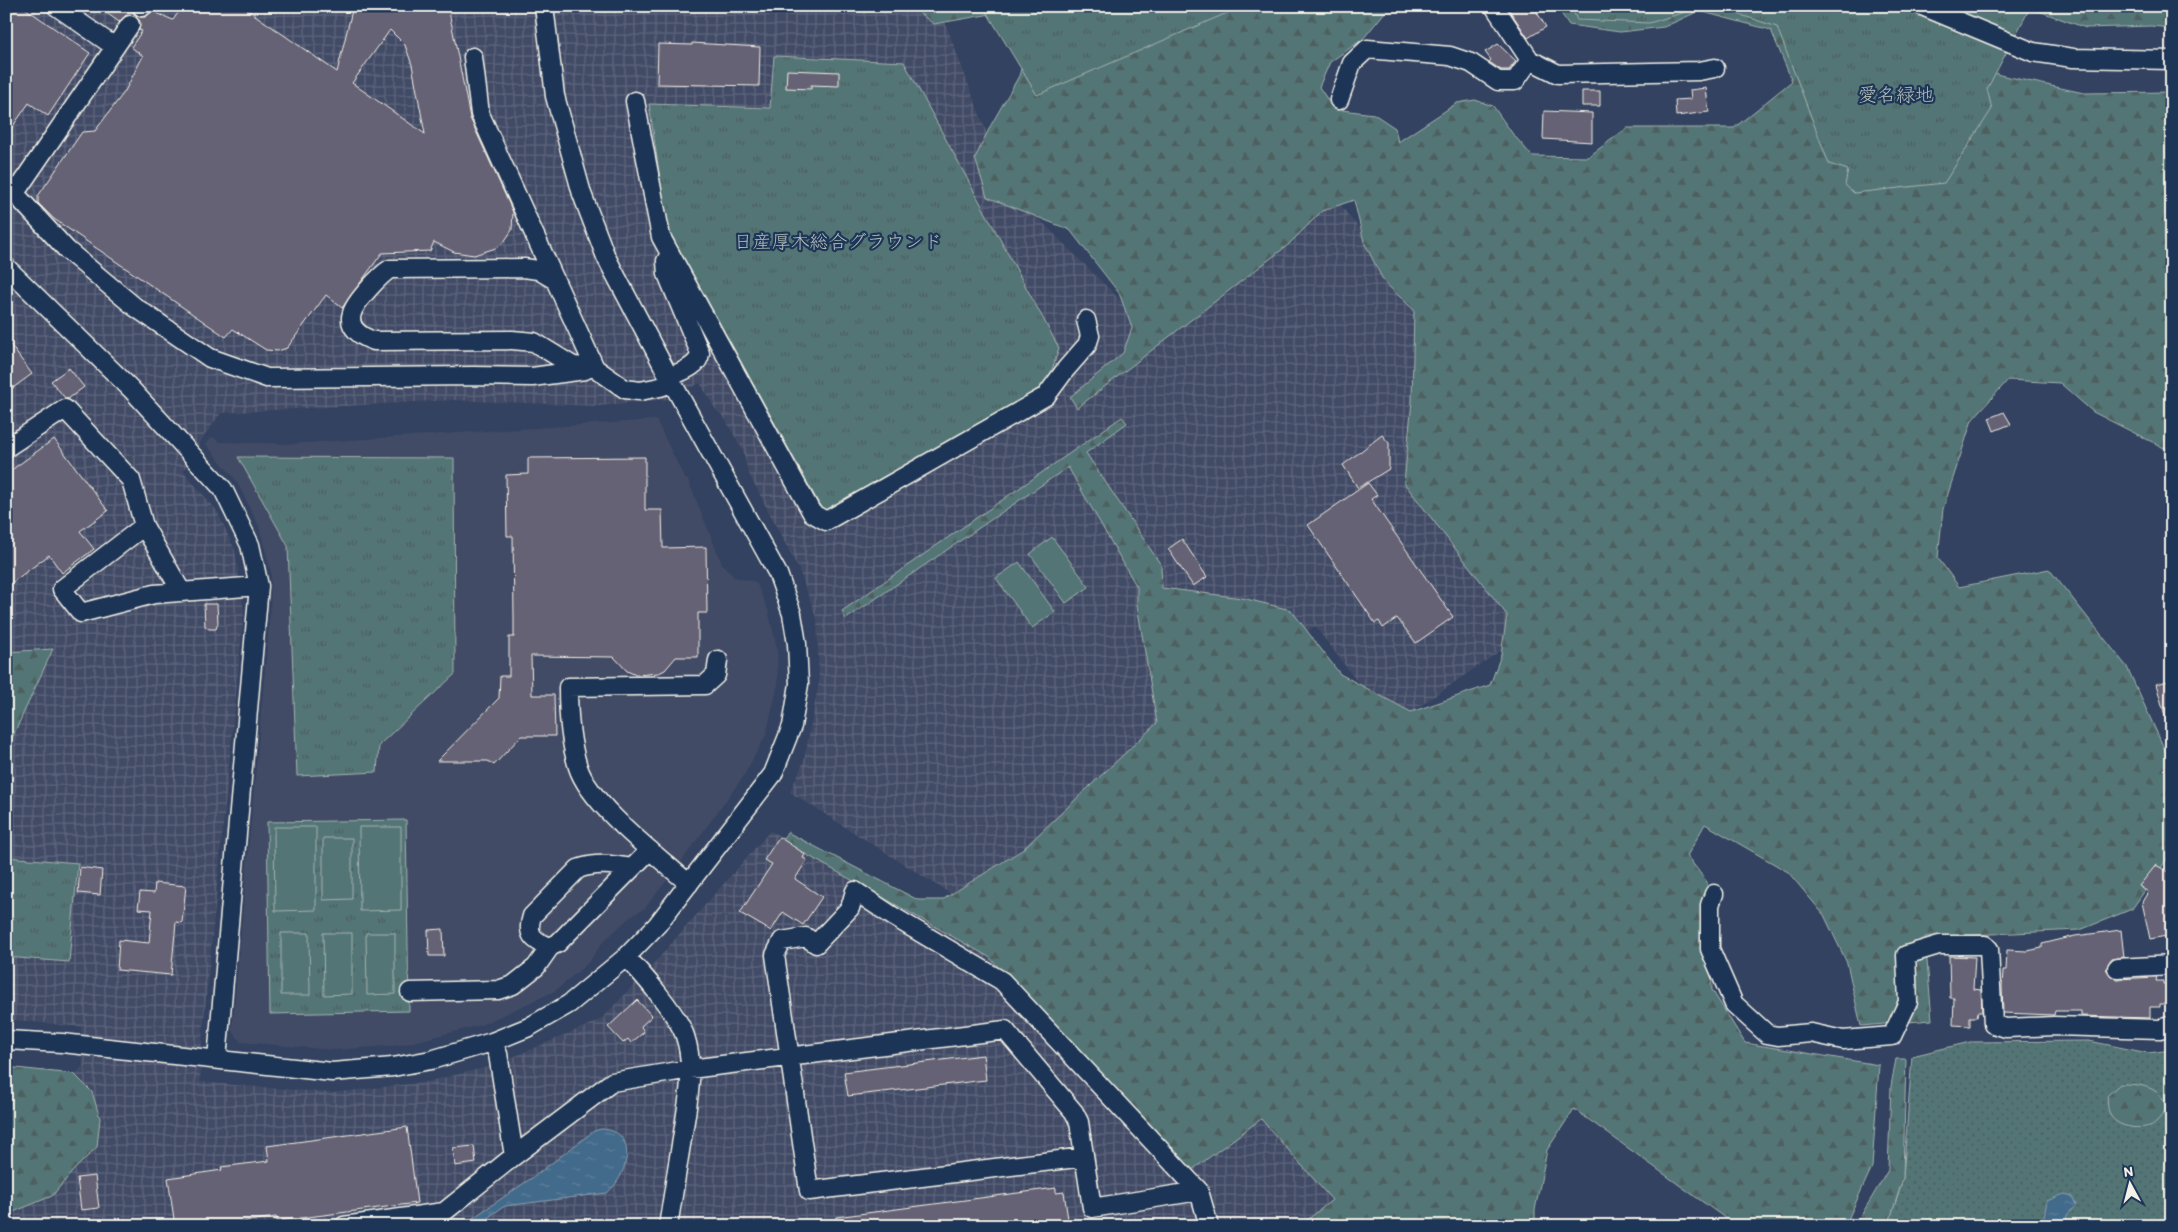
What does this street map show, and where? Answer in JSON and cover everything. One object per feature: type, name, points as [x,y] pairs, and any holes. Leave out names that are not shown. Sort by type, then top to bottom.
[{"type":"street","points":[[56,6],[114,47]]},
{"type":"street","points":[[6,1040],[62,1043],[332,1072],[392,1067],[431,1060],[492,1042],[529,1027],[569,1004],[626,957],[657,925],[772,774],[792,726],[799,684],[797,644],[792,614],[778,574],[670,380],[606,257],[582,194],[555,96],[544,6]]},
{"type":"street","points":[[1494,6],[1530,60],[1558,74],[1699,71],[1715,68]]},
{"type":"street","points":[[1922,6],[2033,52],[2073,58],[2172,60]]},
{"type":"street","points":[[130,25],[11,188],[67,250],[135,307],[210,358],[267,378],[532,377],[595,368]]},
{"type":"street","points":[[1339,100],[1352,63],[1367,49],[1450,56],[1471,63],[1498,81],[1515,81],[1530,60]]},
{"type":"street","points":[[473,57],[480,114],[595,368],[625,390],[640,391],[660,388],[700,358],[700,353],[667,274],[666,261],[670,254]]},
{"type":"street","points":[[635,102],[661,237],[692,290],[812,512],[826,521],[1046,396],[1087,345],[1090,336],[1086,320]]},
{"type":"street","points":[[555,280],[538,270],[524,268],[390,268],[369,289],[352,313],[352,324],[361,337],[374,341],[512,340],[534,342],[572,366],[595,368]]},
{"type":"street","points":[[10,278],[131,389],[224,489],[250,545],[259,586],[217,1059]]},
{"type":"street","points":[[6,448],[65,408],[131,480],[144,526],[181,591]]},
{"type":"street","points":[[144,526],[62,588],[81,613],[154,594],[259,586]]},
{"type":"street","points":[[689,884],[650,850],[594,796],[578,769],[568,719],[568,687],[705,685],[716,675],[718,660]]},
{"type":"street","points":[[410,992],[498,990],[513,985],[536,968],[550,947],[558,943],[650,850]]},
{"type":"street","points":[[550,947],[538,943],[531,935],[529,925],[532,916],[570,875],[588,865],[603,864],[632,868]]},
{"type":"street","points":[[1084,1157],[809,1190],[775,955],[782,941],[806,937],[816,944],[850,908],[854,891],[1002,981],[1199,1191],[1209,1226]]},
{"type":"street","points":[[1714,894],[1710,905],[1710,949],[1734,1004],[1767,1034],[1778,1036],[1811,1033],[1843,1040],[1892,1036],[1908,1002],[1906,955],[1947,944],[1985,945],[1988,948],[1993,1024],[2006,1028],[2054,1026],[2160,1029],[2172,1024]]},
{"type":"street","points":[[626,957],[641,972],[666,1004],[685,1035],[690,1069],[689,1093],[668,1226]]},
{"type":"street","points":[[2117,968],[2172,965]]},
{"type":"street","points":[[344,1226],[397,1222],[444,1212],[612,1082],[690,1069],[1005,1030],[1074,1112],[1079,1122],[1092,1208],[1199,1191]]},
{"type":"street","points":[[492,1042],[498,1054],[514,1156]]},
{"type":"shaded area","points":[[6,6],[939,6],[1007,187],[1148,328],[1334,197],[1480,380],[1535,627],[1391,726],[1315,626],[957,898],[790,792],[804,761],[819,682],[817,620],[799,570],[748,472],[743,451],[724,417],[716,410],[700,383],[669,399],[598,406],[452,400],[221,413],[202,439],[183,471],[217,511],[235,550],[244,612],[202,1040],[200,1082],[332,1093],[426,1082],[492,1066],[600,1020],[649,969],[770,831],[999,944],[1259,1106],[1341,1199],[1310,1226],[6,1226],[6,1148],[83,1066],[81,1027],[6,1019]]},
{"type":"shaded area","points":[[656,420],[685,479],[688,480],[722,564],[734,577],[756,582],[768,610],[777,648],[778,684],[766,735],[743,777],[645,908],[630,917],[602,943],[589,962],[555,991],[481,1025],[401,1045],[334,1050],[241,1042],[232,1030],[270,615],[271,572],[259,526],[236,480],[206,444],[212,437],[220,442],[291,444]]},
{"type":"green space","points":[[918,6],[1390,6],[1363,39],[1330,62],[1319,87],[1334,109],[1374,114],[1395,128],[1398,142],[1457,103],[1475,100],[1493,106],[1512,133],[1532,156],[1588,157],[1627,128],[1734,128],[1792,81],[1771,30],[1699,11],[1664,27],[1620,32],[1569,25],[1556,6],[1836,6],[1875,28],[2000,75],[2084,93],[2172,92],[2172,452],[2093,412],[2060,383],[2008,380],[1972,420],[1943,509],[1938,558],[1959,587],[2049,569],[2127,667],[2168,757],[2172,773],[2172,852],[2132,909],[2080,930],[1925,937],[1932,1020],[1861,1026],[1847,963],[1824,915],[1788,872],[1705,824],[1687,856],[1707,882],[1712,990],[1745,1043],[1879,1065],[1872,1167],[1845,1226],[1736,1226],[1574,1109],[1547,1150],[1535,1210],[1535,1226],[1300,1226],[1332,1200],[1261,1119],[1188,1173],[989,957],[782,841],[787,832],[918,900],[942,900],[1022,850],[1157,723],[1137,605],[1137,587],[1068,467],[846,619],[842,611],[1122,417],[1127,423],[1086,453],[1161,565],[1162,588],[1242,598],[1291,610],[1340,674],[1411,712],[1490,685],[1501,655],[1507,615],[1404,483],[1412,401],[1414,310],[1384,282],[1364,242],[1354,200],[1322,211],[1288,245],[1077,408],[1070,397],[1123,353],[1132,328],[1119,293],[1070,230],[987,197],[975,158],[991,125],[1019,76],[1031,33],[1014,10],[934,24],[919,13]]},
{"type":"green space","points":[[983,6],[1233,6],[1234,10],[1037,95]]},
{"type":"green space","points":[[1571,6],[1705,6],[1649,23],[1577,20]]},
{"type":"green space","name":"愛名緑地","points":[[1714,6],[2031,6],[1987,89],[1992,109],[1944,183],[1854,193],[1845,185],[1848,170],[1829,164],[1777,27]]},
{"type":"green space","points":[[2025,6],[2172,6],[2172,28],[2151,26],[2086,28]]},
{"type":"green space","name":"日産厚木総合グラウンド","points":[[774,56],[904,62],[1059,348],[1045,392],[833,515],[823,511],[667,227],[649,104],[770,108]]},
{"type":"green space","points":[[238,457],[454,458],[455,674],[379,745],[377,772],[297,776],[288,546]]},
{"type":"green space","points":[[1052,537],[1089,587],[1066,603],[1030,554]]},
{"type":"green space","points":[[1019,562],[1055,612],[1032,628],[996,578]]},
{"type":"green space","points":[[53,649],[6,751],[6,652]]},
{"type":"green space","points":[[406,820],[409,1011],[270,1014],[267,822]]},
{"type":"green space","points":[[274,827],[316,827],[316,910],[275,911]]},
{"type":"green space","points":[[359,827],[401,827],[401,910],[360,911]]},
{"type":"green space","points":[[323,838],[352,838],[352,899],[323,900]]},
{"type":"green space","points":[[6,857],[78,863],[69,962],[6,957]]},
{"type":"green space","points":[[281,933],[309,933],[310,995],[281,995]]},
{"type":"green space","points":[[323,933],[352,933],[352,994],[324,995]]},
{"type":"green space","points":[[366,933],[395,933],[395,994],[367,995]]},
{"type":"green space","points":[[2089,1041],[2148,1053],[2172,1050],[2172,1226],[1888,1226],[1903,1178],[1912,1056],[1970,1042]]},
{"type":"green space","points":[[1896,1059],[1906,1059],[1903,1178],[1888,1226],[1855,1226],[1888,1170],[1891,1086]]},
{"type":"green space","points":[[6,1067],[74,1074],[92,1092],[100,1118],[97,1147],[52,1196],[6,1215]]},
{"type":"green space","points":[[2120,1084],[2142,1086],[2160,1095],[2166,1109],[2153,1125],[2138,1128],[2126,1126],[2120,1124],[2112,1117],[2108,1108],[2107,1096]]},
{"type":"water","points":[[601,1129],[613,1131],[621,1137],[626,1145],[625,1166],[607,1193],[505,1206],[491,1215],[483,1226],[458,1226],[467,1222],[536,1175],[594,1131]]},
{"type":"water","points":[[2064,1194],[2072,1196],[2076,1205],[2067,1215],[2066,1226],[2050,1226],[2043,1222],[2047,1201]]},
{"type":"building","points":[[6,6],[22,6],[90,53],[48,116],[29,103],[6,136]]},
{"type":"building","points":[[97,6],[132,6],[134,14],[139,17],[145,17],[152,11],[173,20],[183,6],[242,6],[337,72],[353,6],[448,6],[470,118],[513,212],[512,230],[504,242],[496,248],[474,255],[454,252],[434,242],[430,251],[382,253],[342,308],[326,295],[287,348],[278,351],[266,350],[233,329],[226,337],[54,219],[38,203],[38,196],[82,132],[95,131],[125,91],[143,56],[131,47],[142,31],[139,30],[140,21],[136,17],[126,15],[119,22]],"holes":[[[390,30],[405,45],[412,65],[425,134],[352,83]]]},
{"type":"building","points":[[1512,6],[1533,6],[1546,27],[1528,38],[1508,8]]},
{"type":"building","points":[[692,43],[760,47],[759,86],[657,84],[658,44],[692,45]]},
{"type":"building","points":[[1498,44],[1516,61],[1509,70],[1501,70],[1489,62],[1491,60],[1485,52]]},
{"type":"building","points":[[787,70],[839,72],[839,86],[811,85],[811,89],[786,88]]},
{"type":"building","points":[[1706,88],[1709,112],[1676,116],[1675,100],[1691,99],[1690,90]]},
{"type":"building","points":[[1582,91],[1600,91],[1600,106],[1582,106]]},
{"type":"building","points":[[1544,111],[1592,113],[1592,142],[1543,139]]},
{"type":"building","points":[[6,339],[32,374],[6,393]]},
{"type":"building","points":[[69,368],[84,387],[68,399],[51,381]]},
{"type":"building","points":[[2004,412],[2011,424],[1994,431],[1989,418]]},
{"type":"building","points":[[1382,435],[1389,443],[1389,469],[1358,488],[1343,465]]},
{"type":"building","points":[[54,439],[108,511],[80,531],[94,549],[62,573],[49,555],[6,587],[6,474]]},
{"type":"building","points":[[645,457],[645,510],[662,510],[663,548],[706,547],[707,613],[698,613],[698,657],[676,657],[665,670],[659,673],[636,675],[627,671],[614,657],[531,656],[532,695],[554,695],[555,736],[521,736],[494,765],[488,761],[437,761],[499,698],[500,676],[509,676],[509,637],[514,637],[513,536],[507,536],[506,475],[528,474],[528,458]]},
{"type":"building","points":[[1368,483],[1377,495],[1371,499],[1453,617],[1416,643],[1397,618],[1383,628],[1379,621],[1375,623],[1308,525]]},
{"type":"building","points":[[1182,539],[1207,577],[1193,586],[1168,549]]},
{"type":"building","points":[[204,604],[217,604],[218,623],[216,629],[209,629],[205,626]]},
{"type":"building","points":[[2172,680],[2172,725],[2168,726],[2156,684]]},
{"type":"building","points":[[779,837],[805,854],[803,858],[807,860],[795,879],[822,897],[803,925],[783,912],[771,931],[740,913],[772,864],[764,860]]},
{"type":"building","points":[[2156,865],[2172,874],[2172,935],[2150,939],[2142,902],[2148,892],[2139,886]]},
{"type":"building","points":[[80,867],[102,870],[100,895],[78,893]]},
{"type":"building","points":[[155,883],[186,886],[182,923],[176,922],[171,975],[117,970],[119,940],[149,943],[152,910],[138,909],[140,892],[154,893]]},
{"type":"building","points":[[443,929],[444,956],[429,956],[428,930]]},
{"type":"building","points":[[2121,930],[2124,957],[2111,959],[2106,969],[2112,977],[2117,979],[2157,977],[2156,981],[2163,981],[2163,984],[2166,984],[2166,1004],[2160,1004],[2160,1007],[2150,1007],[2150,1018],[2081,1016],[2081,1011],[2055,1011],[2054,1015],[2003,1013],[2003,970],[2006,970],[2007,950],[2027,951],[2042,948],[2042,944],[2075,936]]},
{"type":"building","points":[[1949,956],[1975,957],[1973,989],[1981,990],[1982,1012],[1978,1012],[1977,1017],[1970,1017],[1970,1026],[1953,1025],[1954,998],[1950,998]]},
{"type":"building","points":[[637,1000],[652,1016],[641,1026],[644,1032],[631,1043],[628,1039],[623,1043],[608,1027]]},
{"type":"building","points":[[983,1055],[986,1080],[848,1096],[844,1072]]},
{"type":"building","points":[[407,1127],[417,1203],[277,1221],[276,1217],[214,1226],[175,1226],[168,1178],[222,1170],[221,1167],[269,1161],[267,1146]]},
{"type":"building","points":[[474,1146],[476,1163],[455,1166],[453,1148]]},
{"type":"building","points":[[95,1176],[99,1208],[81,1210],[77,1178]]},
{"type":"building","points":[[1056,1188],[1056,1193],[1064,1192],[1069,1226],[837,1226],[836,1217]]}]
